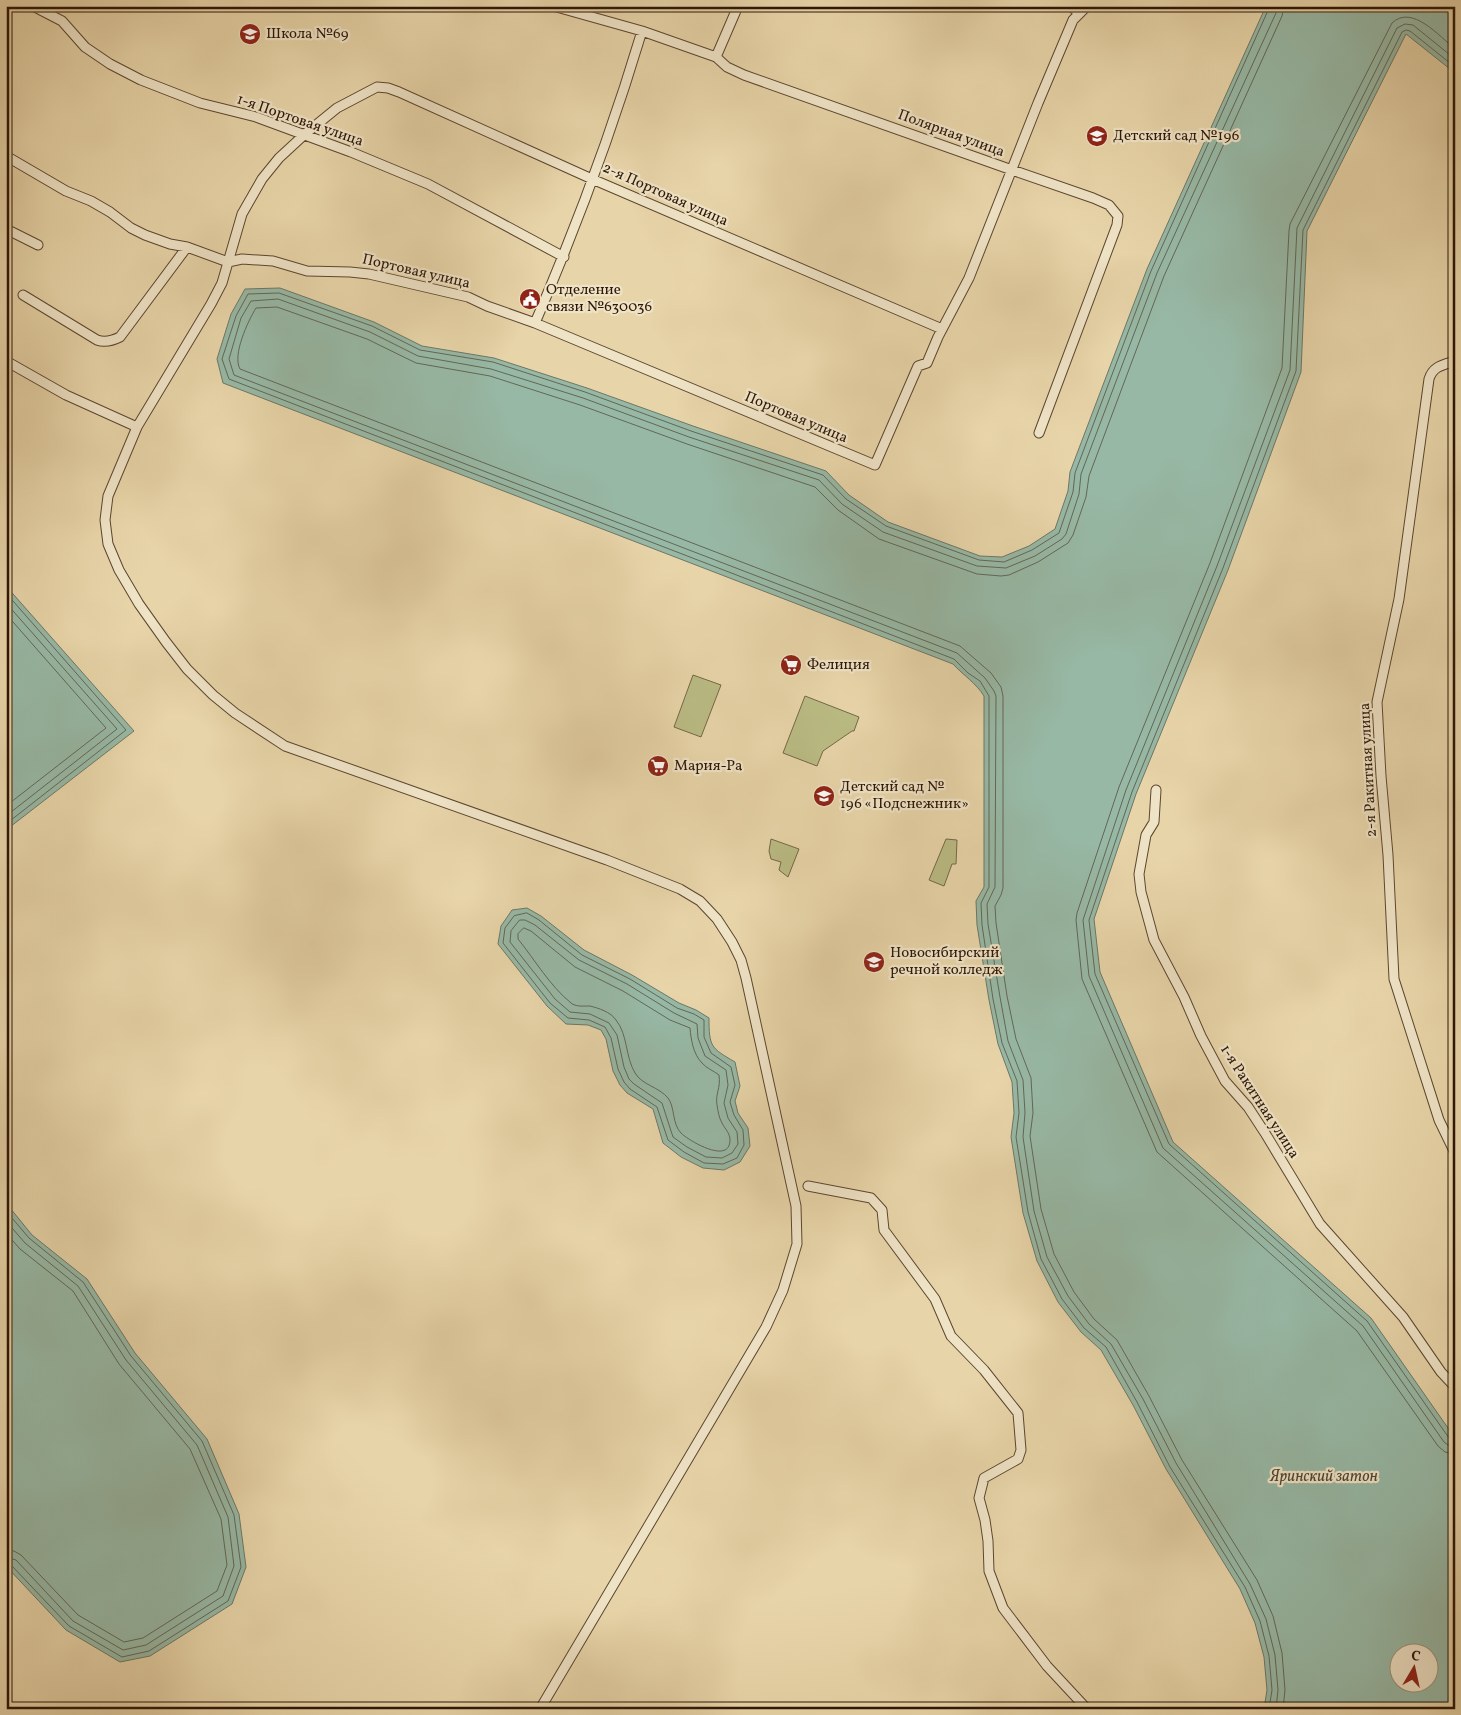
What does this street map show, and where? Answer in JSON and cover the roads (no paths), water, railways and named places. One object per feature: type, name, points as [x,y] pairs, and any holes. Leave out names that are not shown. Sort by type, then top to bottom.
[{"type":"street","name":"1-я Портовая улица","points":[[33,6],[62,21],[85,47],[110,64],[141,80],[200,103],[256,117],[305,134],[428,184],[564,257]]},
{"type":"street","name":"Полярная улица","points":[[552,6],[642,32],[716,57],[727,67],[744,75],[1109,205],[1118,216],[1117,225],[1039,433]]},
{"type":"street","points":[[716,57],[738,6]]},
{"type":"street","points":[[1070,6],[1079,13]]},
{"type":"street","points":[[942,329],[969,278],[1073,20],[1087,6]]},
{"type":"street","points":[[535,323],[564,257],[623,94],[642,32]]},
{"type":"street","name":"2-я Портовая улица","points":[[305,134],[337,108],[377,87],[388,88],[592,179],[942,329]]},
{"type":"street","points":[[305,134],[279,158],[262,179],[242,214],[222,283],[137,427],[108,496],[105,520],[108,544],[124,579],[139,604],[187,669],[234,713],[285,746],[607,860],[680,889],[700,901],[717,919],[741,960],[796,1206],[797,1244],[783,1290],[766,1327],[540,1709]]},
{"type":"street","name":"Портовая улица","points":[[6,156],[66,191],[91,201],[110,212],[131,228],[170,244],[187,247],[228,262],[242,259],[273,261],[307,271],[369,274],[468,297],[487,306],[535,323],[875,465],[918,366],[927,363],[942,329]]},
{"type":"street","points":[[6,229],[38,245]]},
{"type":"street","points":[[23,295],[97,340],[102,342],[111,341],[120,338],[187,247]]},
{"type":"street","points":[[6,361],[66,396],[137,427]]},
{"type":"street","name":"2-я Ракитная улица","points":[[1455,361],[1438,367],[1431,372],[1429,379],[1400,600],[1377,702],[1388,855],[1394,979],[1439,1120],[1455,1154]]},
{"type":"street","name":"1-я Ракитная улица","points":[[1156,790],[1154,822],[1146,835],[1139,874],[1141,892],[1154,940],[1184,997],[1201,1036],[1225,1081],[1248,1107],[1320,1224],[1403,1317],[1441,1372],[1455,1387]]},
{"type":"street","points":[[808,1186],[871,1198],[882,1210],[884,1230],[934,1299],[951,1336],[984,1370],[1018,1413],[1021,1450],[1018,1459],[984,1478],[979,1498],[986,1520],[989,1571],[1003,1608],[1047,1666],[1088,1709]]},
{"type":"water","name":"Яринский затон","points":[[1266,6],[1455,6],[1455,73],[1406,34],[1307,231],[1301,372],[1228,570],[1136,794],[1094,919],[1100,972],[1173,1142],[1371,1318],[1455,1438],[1455,1709],[1264,1709],[1267,1690],[1264,1657],[1255,1623],[1240,1589],[1166,1469],[1133,1405],[1101,1350],[1081,1332],[1058,1302],[1037,1261],[1023,1213],[1011,1137],[1014,1113],[1012,1082],[998,1044],[977,925],[976,901],[984,887],[984,696],[977,687],[953,664],[223,383],[217,359],[231,314],[245,289],[280,288],[374,322],[422,346],[494,358],[587,388],[826,471],[849,495],[888,522],[980,556],[1002,557],[1029,546],[1055,529],[1068,491],[1070,472],[1147,269]]},
{"type":"water","points":[[6,586],[134,731],[6,830]]},
{"type":"water","points":[[527,908],[541,916],[584,950],[709,1018],[713,1046],[735,1062],[740,1086],[735,1101],[738,1113],[748,1128],[750,1146],[740,1162],[724,1170],[703,1168],[681,1157],[663,1143],[653,1109],[627,1093],[620,1085],[613,1071],[606,1039],[601,1030],[588,1025],[566,1024],[547,1006],[498,944],[501,926],[512,910]]},
{"type":"water","points":[[6,1203],[32,1235],[87,1279],[135,1353],[207,1439],[239,1514],[246,1567],[232,1604],[150,1656],[120,1662],[66,1630],[6,1566]]},
{"type":"place","name":"Школа №69","points":[[250,34]]},
{"type":"place","name":"Детский сад №196","points":[[1097,136]]},
{"type":"place","name":"Отделение связи №630036","points":[[530,299]]},
{"type":"place","name":"Фелиция","points":[[791,665]]},
{"type":"place","name":"Мария-Ра","points":[[658,766]]},
{"type":"place","name":"Детский сад № 196 «Подснежник»","points":[[824,796]]},
{"type":"place","name":"Новосибирский речной колледж","points":[[874,962]]}]
